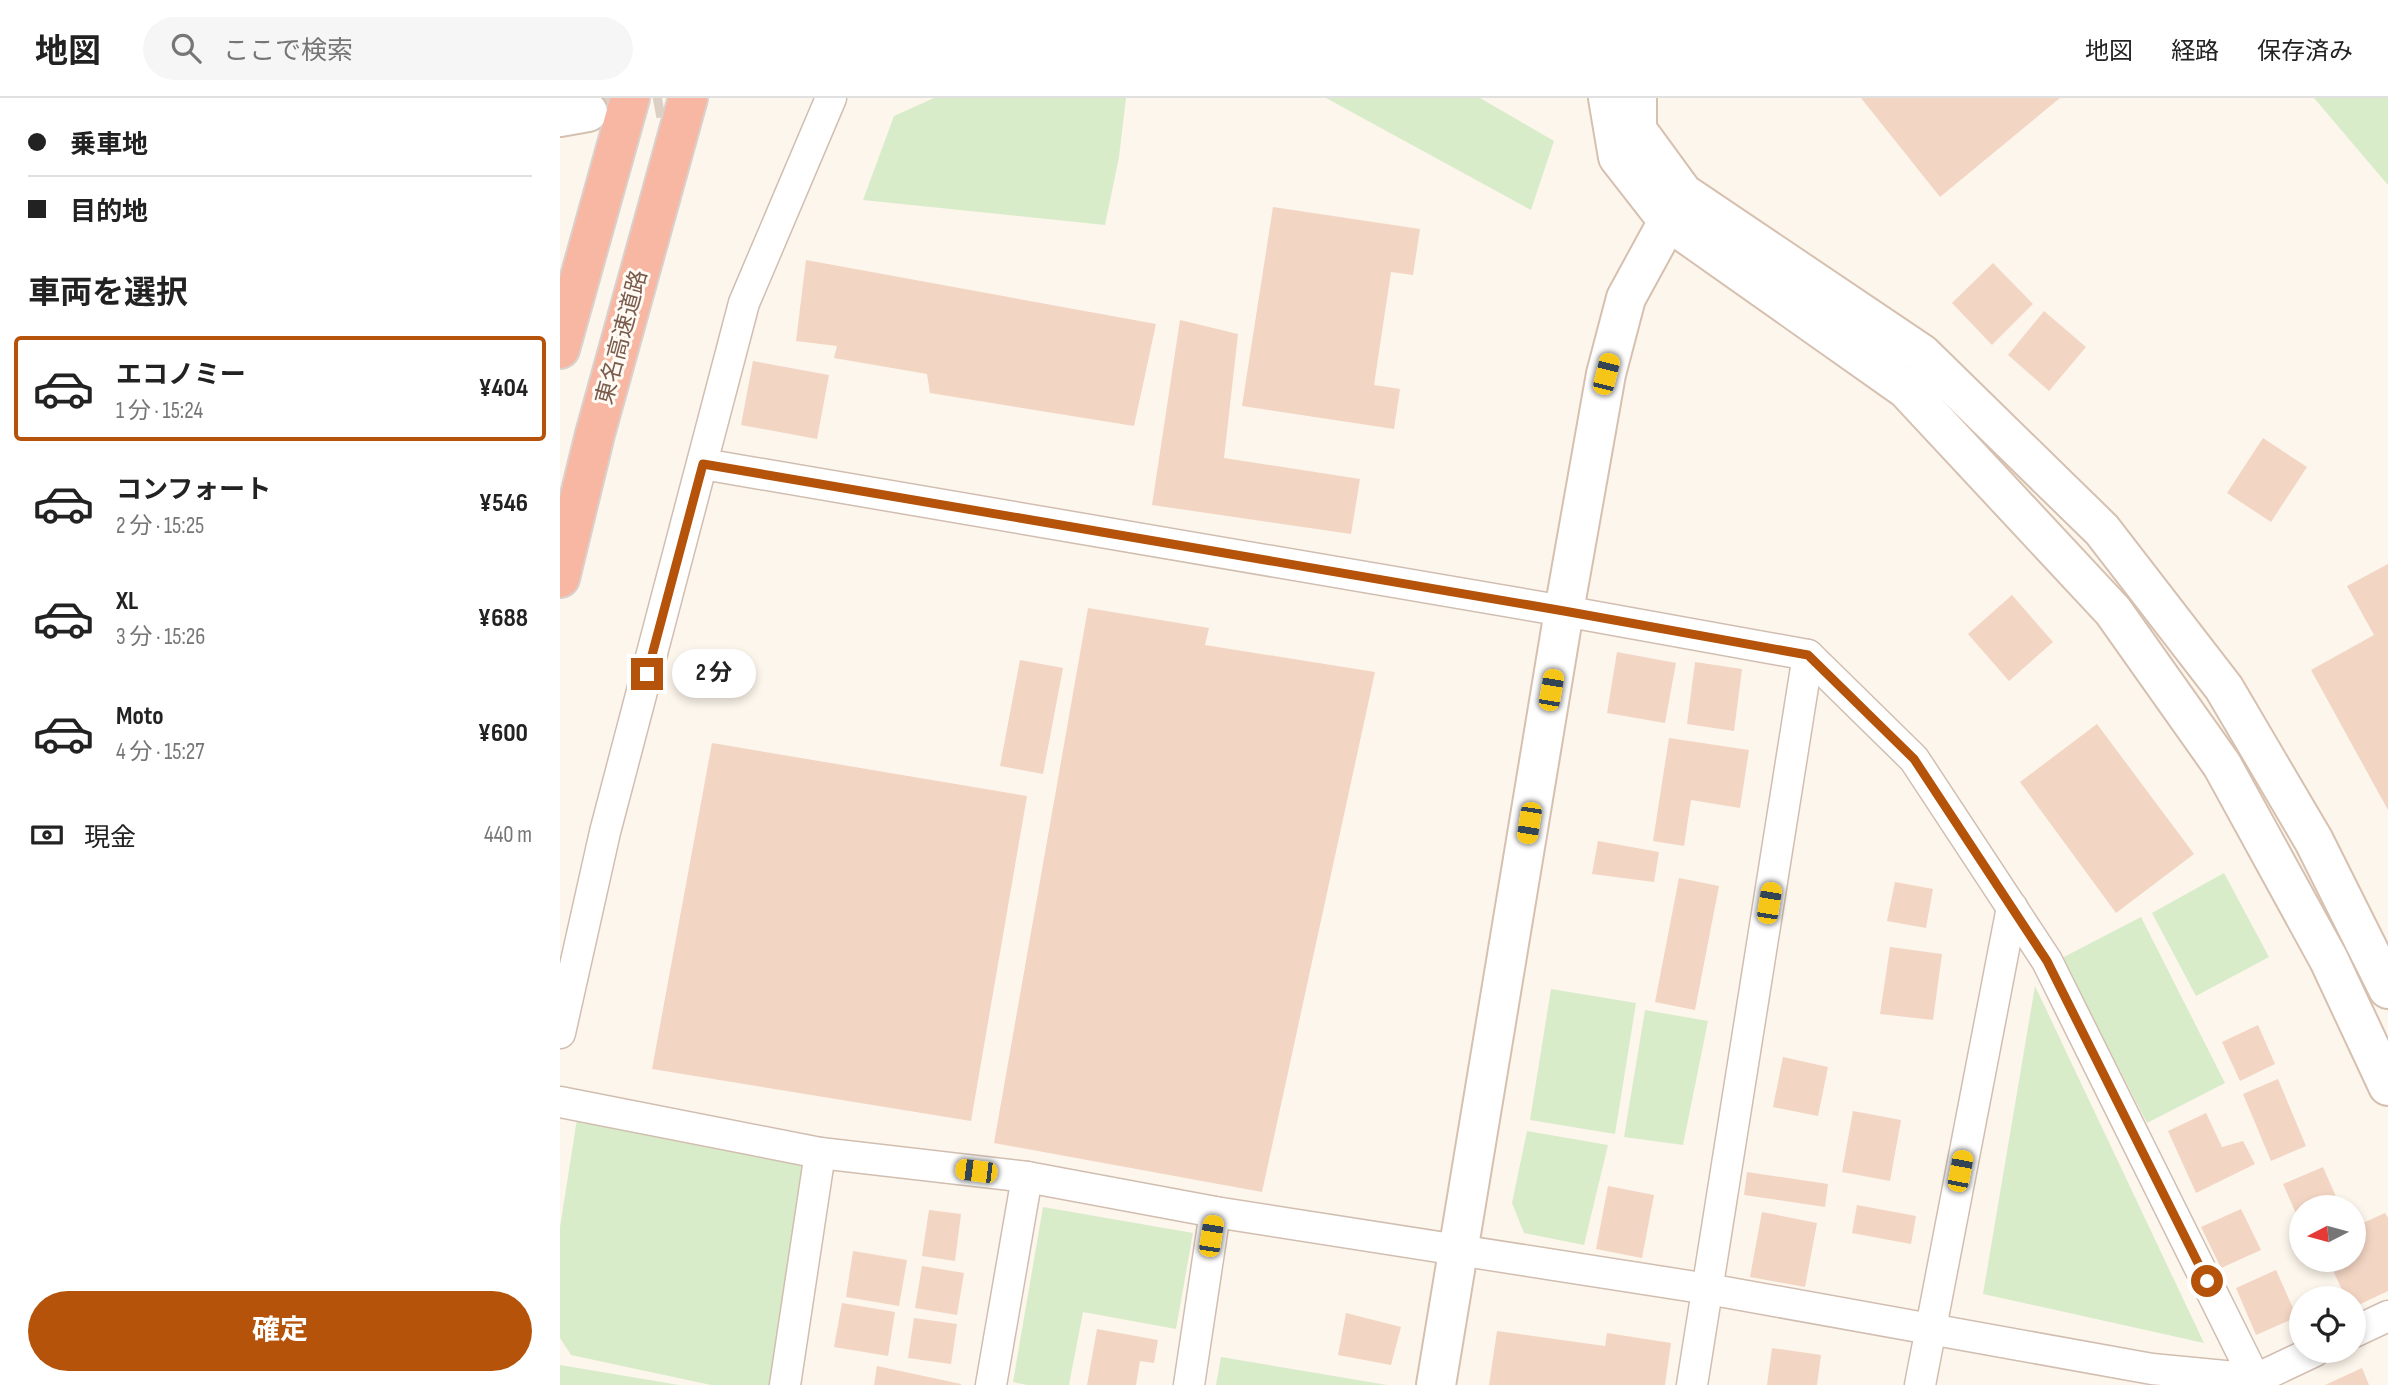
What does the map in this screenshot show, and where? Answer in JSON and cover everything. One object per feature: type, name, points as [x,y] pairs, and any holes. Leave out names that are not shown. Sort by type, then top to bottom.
[{"type":"highway","points":[[560,349],[630,98]]},
{"type":"highway","name":"東名高速道路","points":[[560,579],[598,421],[688,98]]},
{"type":"street","points":[[560,1032],[605,832],[744,303],[831,98]]},
{"type":"street","points":[[1608,98],[1618,157],[1668,221],[1906,389],[2113,611],[2222,765],[2329,960],[2388,1086]]},
{"type":"street","points":[[1637,98],[1637,130],[1683,192],[1922,354],[2102,530],[2224,688],[2314,841],[2388,989]]},
{"type":"street","points":[[1436,1385],[1564,611],[1606,374],[1626,298],[1668,221]]},
{"type":"street","points":[[703,464],[1808,655],[1914,759],[2047,961],[2257,1382]]},
{"type":"street","points":[[1692,1385],[1808,655]]},
{"type":"street","points":[[1920,1385],[2011,907]]},
{"type":"street","points":[[560,1102],[820,1153],[1027,1177],[1215,1212],[1708,1289],[1930,1329],[2151,1377],[2257,1382],[2293,1363]]},
{"type":"street","points":[[785,1385],[820,1153]]},
{"type":"street","points":[[991,1385],[1027,1177]]},
{"type":"street","points":[[1189,1385],[1215,1212]]},
{"type":"street","points":[[2366,1326],[2388,1315]]},
{"type":"green space","points":[[934,98],[1126,98],[1119,157],[1105,225],[863,200],[894,116]]},
{"type":"green space","points":[[1326,98],[1480,98],[1554,141],[1531,210]]},
{"type":"green space","points":[[2314,98],[2388,98],[2388,185]]},
{"type":"green space","points":[[2224,873],[2269,957],[2196,996],[2152,913]]},
{"type":"green space","points":[[2141,917],[2225,1083],[2147,1123],[2062,958]]},
{"type":"green space","points":[[2035,986],[2204,1343],[1983,1294]]},
{"type":"green space","points":[[1551,989],[1636,1003],[1615,1134],[1530,1120]]},
{"type":"green space","points":[[1645,1010],[1708,1021],[1683,1145],[1624,1137]]},
{"type":"green space","points":[[577,1119],[819,1164],[776,1385],[711,1385],[571,1355],[560,1338],[560,1227]]},
{"type":"green space","points":[[1527,1131],[1608,1145],[1584,1245],[1524,1233],[1512,1203]]},
{"type":"green space","points":[[1043,1207],[1193,1233],[1176,1329],[1083,1312],[1069,1385],[1027,1385],[1013,1382]]},
{"type":"green space","points":[[1221,1357],[1387,1385],[1216,1385]]},
{"type":"green space","points":[[560,1365],[679,1385],[560,1385]]},
{"type":"building","points":[[1861,98],[2060,98],[1940,197]]},
{"type":"building","points":[[1273,207],[1420,229],[1413,275],[1391,272],[1374,385],[1400,389],[1394,429],[1242,406]]},
{"type":"building","points":[[806,260],[1156,324],[1134,426],[930,393],[927,374],[834,358],[837,346],[796,341]]},
{"type":"building","points":[[1993,263],[2033,304],[1992,345],[1952,303]]},
{"type":"building","points":[[2044,311],[2086,347],[2049,391],[2008,355]]},
{"type":"building","points":[[1180,320],[1238,334],[1224,458],[1360,479],[1351,534],[1152,505]]},
{"type":"building","points":[[753,361],[829,375],[817,439],[741,425]]},
{"type":"building","points":[[2263,438],[2307,467],[2271,522],[2227,493]]},
{"type":"building","points":[[2388,564],[2388,810],[2311,670],[2374,635],[2347,586]]},
{"type":"building","points":[[2012,595],[2053,642],[2009,681],[1968,634]]},
{"type":"building","points":[[1088,608],[1209,628],[1205,645],[1375,672],[1262,1192],[994,1143]]},
{"type":"building","points":[[1617,652],[1676,663],[1665,723],[1607,713]]},
{"type":"building","points":[[1020,660],[1063,668],[1043,774],[1000,766]]},
{"type":"building","points":[[1695,662],[1742,669],[1734,731],[1687,724]]},
{"type":"building","points":[[2097,724],[2194,854],[2116,913],[2020,782]]},
{"type":"building","points":[[1669,738],[1749,750],[1740,808],[1691,800],[1684,846],[1653,841]]},
{"type":"building","points":[[712,743],[1027,796],[971,1121],[652,1069]]},
{"type":"building","points":[[1598,841],[1659,852],[1654,882],[1592,874]]},
{"type":"building","points":[[1679,878],[1719,886],[1695,1010],[1655,1002]]},
{"type":"building","points":[[1895,882],[1933,889],[1926,928],[1887,921]]},
{"type":"building","points":[[1890,947],[1942,954],[1933,1020],[1880,1014]]},
{"type":"building","points":[[2258,1025],[2275,1064],[2240,1081],[2222,1042]]},
{"type":"building","points":[[1783,1057],[1828,1067],[1818,1116],[1773,1107]]},
{"type":"building","points":[[2278,1079],[2306,1146],[2271,1161],[2243,1094]]},
{"type":"building","points":[[1853,1111],[1901,1120],[1890,1181],[1842,1172]]},
{"type":"building","points":[[2206,1113],[2222,1147],[2243,1141],[2255,1164],[2196,1193],[2168,1131]]},
{"type":"building","points":[[2323,1167],[2335,1195],[2289,1195],[2289,1198],[2283,1184]]},
{"type":"building","points":[[1747,1172],[1828,1184],[1825,1207],[1744,1195]]},
{"type":"building","points":[[1608,1186],[1654,1195],[1642,1258],[1596,1249]]},
{"type":"building","points":[[1857,1205],[1916,1216],[1911,1244],[1852,1233]]},
{"type":"building","points":[[2241,1209],[2261,1250],[2221,1268],[2201,1227]]},
{"type":"building","points":[[929,1210],[961,1214],[955,1261],[922,1256]]},
{"type":"building","points":[[1762,1212],[1817,1223],[1805,1287],[1750,1277]]},
{"type":"building","points":[[2385,1213],[2388,1218],[2388,1291],[2366,1301],[2366,1286],[2340,1286],[2334,1272],[2366,1272],[2366,1222]]},
{"type":"building","points":[[853,1251],[907,1260],[899,1306],[846,1297]]},
{"type":"building","points":[[922,1266],[964,1273],[957,1315],[915,1308]]},
{"type":"building","points":[[2276,1270],[2289,1299],[2289,1321],[2256,1335],[2236,1288]]},
{"type":"building","points":[[842,1303],[895,1312],[888,1356],[834,1347]]},
{"type":"building","points":[[1346,1313],[1401,1327],[1391,1365],[1338,1355]]},
{"type":"building","points":[[914,1318],[957,1324],[951,1364],[908,1358]]},
{"type":"building","points":[[1097,1329],[1158,1340],[1154,1363],[1140,1361],[1136,1385],[1087,1385]]},
{"type":"building","points":[[1497,1331],[1605,1346],[1607,1333],[1671,1343],[1665,1385],[1489,1385]]},
{"type":"building","points":[[1772,1348],[1821,1355],[1817,1385],[1767,1385]]},
{"type":"building","points":[[877,1366],[961,1384],[961,1385],[874,1385]]},
{"type":"building","points":[[2362,1368],[2369,1385],[2325,1385]]},
{"type":"tunnel","points":[[597,110],[662,98]]},
{"type":"route","points":[[647,674],[703,464],[1808,655],[1914,759],[2047,961],[2207,1281]]}]
